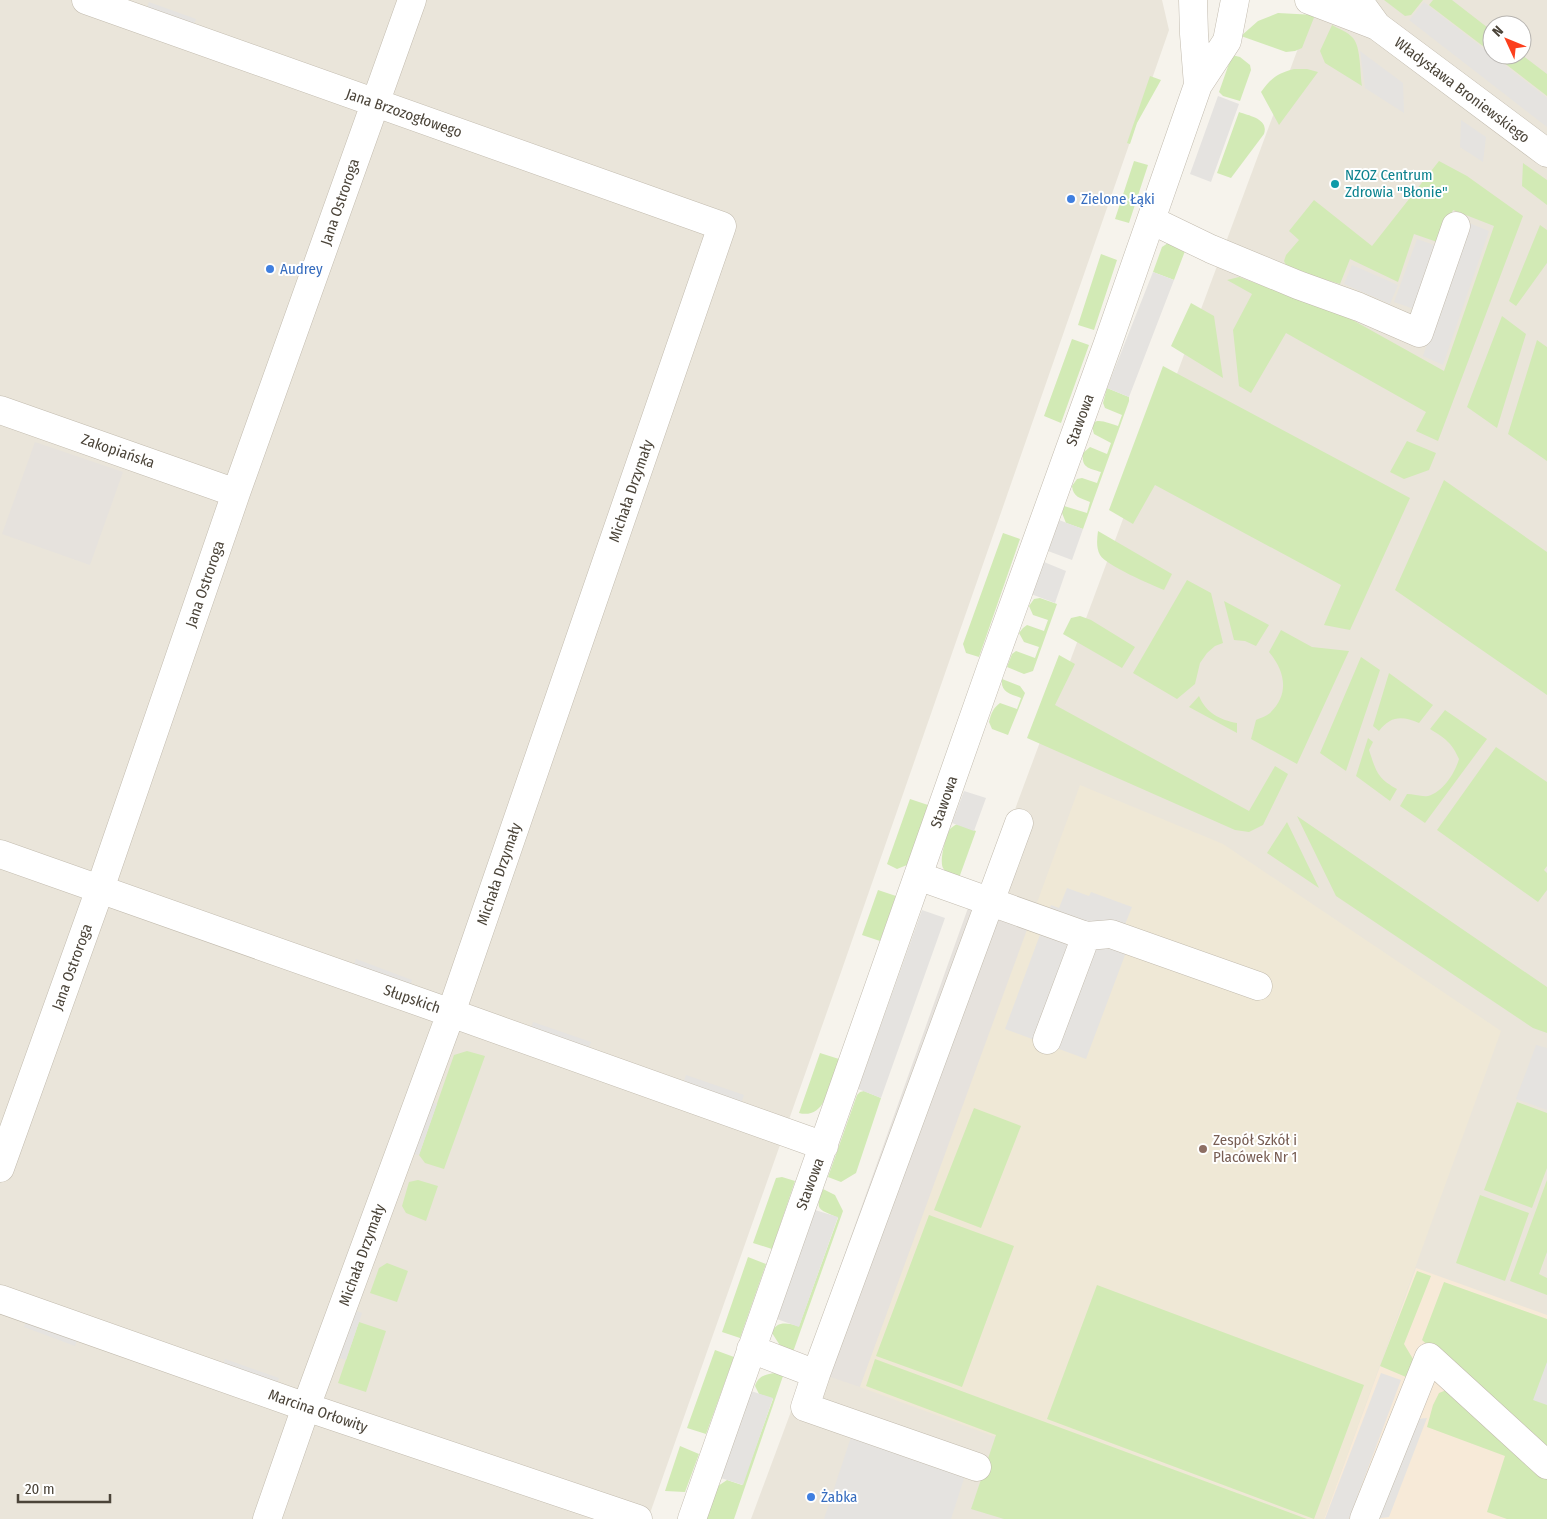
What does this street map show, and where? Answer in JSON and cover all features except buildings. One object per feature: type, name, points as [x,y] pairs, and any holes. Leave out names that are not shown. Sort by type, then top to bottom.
[{"type":"street","name":"Jana Brzozogłowego","points":[[86,0],[722,226]]},
{"type":"street","name":"Jana Ostroroga","points":[[0,1168],[100,889],[236,493],[412,0]]},
{"type":"street","name":"Stawowa","points":[[1193,0],[1198,86]]},
{"type":"street","name":"Stawowa","points":[[692,1519],[1198,86],[1227,41],[1235,0]]},
{"type":"street","name":"Władysława Broniewskiego","points":[[1309,0],[1377,26],[1547,153]]},
{"type":"street","name":"Władysława Broniewskiego","points":[[1358,0],[1377,26]]},
{"type":"street","points":[[1151,220],[1289,282],[1359,307],[1419,333],[1456,226]]},
{"type":"street","name":"Michała Drzymały","points":[[267,1519],[306,1407],[451,1013],[722,226]]},
{"type":"street","name":"Zakopiańska","points":[[0,410],[236,493]]},
{"type":"street","points":[[977,1467],[805,1407],[1019,823]]},
{"type":"street","name":"Słupskich","points":[[0,854],[824,1146]]},
{"type":"street","points":[[918,876],[1086,936],[1111,934],[1258,986]]},
{"type":"street","points":[[1047,1040],[1086,936]]},
{"type":"street","name":"Marcina Orłowity","points":[[0,1299],[306,1407],[638,1519]]},
{"type":"street","points":[[751,1349],[816,1374]]},
{"type":"street","points":[[1364,1519],[1429,1358],[1547,1465]]},
{"type":"shaded area","points":[[0,0],[1162,0],[1169,30],[840,975],[648,1519],[0,1519]]},
{"type":"shaded area","points":[[1316,0],[1547,0],[1547,1519],[751,1519]]},
{"type":"shaded area","points":[[149,2],[196,19],[192,29],[145,13]]},
{"type":"shaded area","points":[[1424,2],[1482,47],[1482,65],[1505,65],[1547,98],[1547,127],[1409,20]]},
{"type":"shaded area","points":[[1360,51],[1403,83],[1404,113],[1365,88]]},
{"type":"shaded area","points":[[1218,96],[1239,104],[1211,182],[1190,174]]},
{"type":"shaded area","points":[[1461,120],[1486,137],[1483,162],[1460,147]]},
{"type":"shaded area","points":[[1469,223],[1489,231],[1443,365],[1423,356]]},
{"type":"shaded area","points":[[1417,239],[1437,246],[1414,309],[1394,302]]},
{"type":"shaded area","points":[[1352,265],[1398,285],[1390,304],[1344,284]]},
{"type":"shaded area","points":[[1153,272],[1174,280],[1129,397],[1107,388]]},
{"type":"shaded area","points":[[35,442],[123,472],[90,565],[2,534]]},
{"type":"shaded area","points":[[1059,520],[1083,529],[1072,560],[1048,551]]},
{"type":"shaded area","points":[[1044,562],[1066,571],[1055,603],[1031,594]]},
{"type":"shaded area","name":"Zespół Szkół i Placówek Nr 1","points":[[1080,785],[1223,844],[1501,1031],[1324,1519],[1218,1519],[860,1387]]},
{"type":"shaded area","points":[[964,791],[986,798],[974,831],[952,823]]},
{"type":"shaded area","points":[[1067,888],[1089,896],[1091,892],[1132,907],[1124,927],[1134,931],[1086,1059],[1005,1029],[1051,905],[1059,908]]},
{"type":"shaded area","points":[[968,908],[1027,929],[860,1387],[804,1368]]},
{"type":"shaded area","points":[[922,910],[945,918],[881,1098],[858,1089]]},
{"type":"shaded area","points":[[356,959],[412,980],[409,990],[352,970]]},
{"type":"shaded area","points":[[533,1022],[591,1042],[587,1053],[529,1033]]},
{"type":"shaded area","points":[[1536,1045],[1547,1048],[1547,1110],[1516,1099]]},
{"type":"shaded area","points":[[686,1075],[744,1095],[740,1106],[682,1087]]},
{"type":"shaded area","points":[[426,1100],[437,1104],[419,1155],[408,1152]]},
{"type":"shaded area","points":[[815,1210],[838,1217],[799,1327],[777,1319]]},
{"type":"shaded area","points":[[1416,1268],[1547,1315],[1547,1519],[1324,1519]]},
{"type":"shaded area","points":[[351,1309],[362,1313],[346,1360],[335,1356]]},
{"type":"shaded area","points":[[28,1317],[79,1335],[75,1346],[24,1327]]},
{"type":"shaded area","points":[[225,1359],[279,1378],[275,1389],[221,1371]]},
{"type":"shaded area","points":[[1547,1362],[1547,1405],[1533,1400]]},
{"type":"shaded area","points":[[1381,1373],[1401,1380],[1349,1519],[1325,1519]]},
{"type":"shaded area","points":[[751,1391],[773,1398],[743,1485],[721,1478]]},
{"type":"shaded area","points":[[1427,1418],[1389,1517],[1373,1519],[1408,1420]]},
{"type":"shaded area","points":[[853,1431],[967,1469],[951,1519],[824,1519]]},
{"type":"green space","points":[[1384,0],[1423,0],[1411,15],[1405,16]]},
{"type":"green space","points":[[1433,0],[1452,0],[1482,23],[1482,45],[1429,5]]},
{"type":"green space","points":[[1278,13],[1315,15],[1302,48],[1286,52],[1241,36],[1258,21]]},
{"type":"green space","points":[[1332,25],[1349,34],[1356,42],[1362,86],[1325,63],[1320,51]]},
{"type":"green space","points":[[1232,55],[1240,57],[1250,65],[1251,70],[1240,101],[1223,96],[1219,92]]},
{"type":"green space","points":[[1532,63],[1547,74],[1547,96],[1507,65],[1532,65]]},
{"type":"green space","points":[[1294,69],[1307,69],[1318,72],[1279,125],[1261,92],[1275,77]]},
{"type":"green space","points":[[1150,76],[1161,80],[1137,123],[1130,144],[1127,143]]},
{"type":"green space","points":[[1239,112],[1258,119],[1265,129],[1264,134],[1231,178],[1217,173]]},
{"type":"green space","points":[[1134,161],[1148,165],[1129,223],[1115,219]]},
{"type":"green space","points":[[1439,161],[1467,176],[1523,216],[1438,441],[1416,431],[1426,412],[1286,333],[1251,393],[1239,386],[1233,330],[1252,294],[1227,280],[1239,277],[1349,318],[1444,371],[1494,226],[1453,210],[1440,243],[1414,234],[1398,282],[1350,259],[1340,284],[1293,270],[1287,267],[1284,261],[1286,255],[1299,240],[1289,231],[1314,200],[1372,246]]},
{"type":"green space","points":[[1523,163],[1547,180],[1547,205],[1522,186]]},
{"type":"green space","points":[[1540,225],[1547,230],[1547,263],[1516,306],[1509,301]]},
{"type":"green space","points":[[1168,243],[1185,251],[1174,280],[1153,272],[1162,247]]},
{"type":"green space","points":[[1101,254],[1117,260],[1094,330],[1078,325]]},
{"type":"green space","points":[[1191,303],[1214,316],[1223,378],[1171,346]]},
{"type":"green space","points":[[1502,316],[1526,334],[1497,428],[1467,407]]},
{"type":"green space","points":[[1072,339],[1089,345],[1061,423],[1044,416]]},
{"type":"green space","points":[[1537,340],[1547,347],[1547,461],[1508,434]]},
{"type":"green space","points":[[1163,366],[1410,498],[1350,630],[1324,625],[1341,585],[1155,485],[1133,524],[1109,510]]},
{"type":"green space","points":[[1107,388],[1129,397],[1129,401],[1083,529],[1066,523],[1062,513],[1064,506],[1087,513],[1090,502],[1075,495],[1072,486],[1077,479],[1082,478],[1097,483],[1101,472],[1085,465],[1083,453],[1090,447],[1107,454],[1111,443],[1094,434],[1093,423],[1100,421],[1118,426],[1122,415],[1105,408],[1103,403]]},
{"type":"green space","points":[[1407,441],[1436,453],[1429,470],[1404,479],[1390,472]]},
{"type":"green space","points":[[1444,480],[1547,552],[1547,695],[1395,590]]},
{"type":"green space","points":[[1098,531],[1172,574],[1164,590],[1129,574],[1104,559],[1098,549]]},
{"type":"green space","points":[[1003,533],[1020,539],[979,657],[966,653],[963,644]]},
{"type":"green space","points":[[1187,580],[1211,593],[1223,643],[1215,646],[1207,653],[1200,663],[1195,684],[1177,699],[1133,673]]},
{"type":"green space","points":[[1040,598],[1057,604],[1033,671],[1024,674],[1007,667],[1012,654],[1016,651],[1035,658],[1039,647],[1024,642],[1019,633],[1027,625],[1044,631],[1048,620],[1033,615],[1029,606],[1034,599]]},
{"type":"green space","points":[[1224,601],[1269,625],[1256,646],[1245,641],[1234,640]]},
{"type":"green space","points":[[1080,616],[1091,620],[1135,647],[1122,668],[1063,634],[1071,618]]},
{"type":"green space","points":[[1281,630],[1312,647],[1349,651],[1297,764],[1251,739],[1256,720],[1270,713],[1281,698],[1283,690],[1282,675],[1269,652]]},
{"type":"green space","points":[[1059,655],[1075,664],[1055,705],[1249,811],[1275,766],[1288,774],[1263,825],[1249,832],[1235,830],[1027,738]]},
{"type":"green space","points":[[1361,657],[1380,670],[1346,771],[1320,753]]},
{"type":"green space","points":[[1389,673],[1433,705],[1419,723],[1398,718],[1388,722],[1379,731],[1373,726]]},
{"type":"green space","points":[[1002,679],[1020,686],[1025,693],[1008,735],[992,729],[989,722],[993,711],[1000,703],[1017,709],[1021,698],[1005,690]]},
{"type":"green space","points":[[1199,696],[1214,715],[1237,723],[1237,733],[1189,707]]},
{"type":"green space","points":[[1445,710],[1487,739],[1425,823],[1400,806],[1407,794],[1428,796],[1433,794],[1448,781],[1455,770],[1459,759],[1454,749],[1444,738],[1430,729]]},
{"type":"green space","points":[[1368,738],[1373,742],[1369,750],[1378,773],[1385,781],[1397,789],[1390,801],[1356,776]]},
{"type":"green space","points":[[1496,747],[1547,782],[1547,866],[1544,870],[1547,873],[1547,890],[1538,902],[1437,830]]},
{"type":"green space","points":[[910,799],[928,805],[907,865],[897,869],[887,864]]},
{"type":"green space","points":[[1297,816],[1547,987],[1547,1033],[1533,1028],[1336,896]]},
{"type":"green space","points":[[1287,822],[1319,888],[1267,853]]},
{"type":"green space","points":[[957,824],[976,831],[959,878],[946,872],[942,865],[942,854],[947,837],[950,829]]},
{"type":"green space","points":[[878,890],[896,896],[880,941],[862,935]]},
{"type":"green space","points":[[467,1051],[485,1056],[444,1169],[425,1163],[419,1155],[454,1055]]},
{"type":"green space","points":[[820,1053],[839,1059],[822,1105],[810,1113],[799,1113]]},
{"type":"green space","points":[[864,1091],[881,1098],[856,1173],[841,1182],[828,1177],[857,1095]]},
{"type":"green space","points":[[1517,1102],[1547,1113],[1547,1168],[1532,1208],[1484,1190]]},
{"type":"green space","points":[[974,1108],[1021,1126],[981,1228],[934,1210]]},
{"type":"green space","points":[[782,1177],[795,1181],[772,1249],[753,1243],[776,1178]]},
{"type":"green space","points":[[418,1180],[438,1186],[426,1221],[406,1213],[402,1206],[409,1182]]},
{"type":"green space","points":[[1547,1180],[1547,1252],[1539,1274],[1547,1278],[1547,1295],[1510,1281]]},
{"type":"green space","points":[[823,1189],[835,1195],[843,1211],[793,1352],[781,1347],[772,1333],[779,1324],[787,1323],[799,1326],[838,1218],[820,1208],[819,1202]]},
{"type":"green space","points":[[1480,1195],[1529,1213],[1505,1281],[1456,1263]]},
{"type":"green space","points":[[929,1215],[1014,1246],[962,1387],[876,1356]]},
{"type":"green space","points":[[748,1257],[766,1264],[740,1338],[722,1332]]},
{"type":"green space","points":[[387,1263],[408,1271],[397,1302],[370,1293],[379,1268]]},
{"type":"green space","points":[[1417,1271],[1431,1276],[1404,1344],[1413,1359],[1406,1377],[1380,1366]]},
{"type":"green space","points":[[1444,1282],[1547,1319],[1547,1453],[1422,1340]]},
{"type":"green space","points":[[1097,1285],[1364,1385],[1314,1519],[1047,1419]]},
{"type":"green space","points":[[359,1322],[386,1331],[366,1392],[338,1383]]},
{"type":"green space","points":[[715,1350],[734,1357],[706,1434],[687,1428]]},
{"type":"green space","points":[[875,1359],[1307,1519],[1004,1519],[971,1509],[996,1435],[866,1386]]},
{"type":"green space","points":[[775,1373],[783,1376],[734,1519],[706,1519],[718,1486],[727,1480],[742,1485],[773,1399],[759,1394],[755,1386],[763,1376]]},
{"type":"green space","points":[[1449,1389],[1547,1475],[1547,1519],[1507,1519],[1487,1512],[1505,1456],[1427,1427],[1433,1405],[1439,1393]]},
{"type":"green space","points":[[680,1446],[699,1454],[685,1492],[665,1491]]},
{"type":"place","name":"NZOZ Centrum Zdrowia \"Błonie\"","points":[[1335,184]]},
{"type":"place","name":"Zielone Łąki","points":[[1071,199]]},
{"type":"place","name":"Audrey","points":[[270,269]]},
{"type":"place","name":"Zespół Szkół i Placówek Nr 1","points":[[1203,1149]]},
{"type":"place","name":"Żabka","points":[[811,1497]]}]
